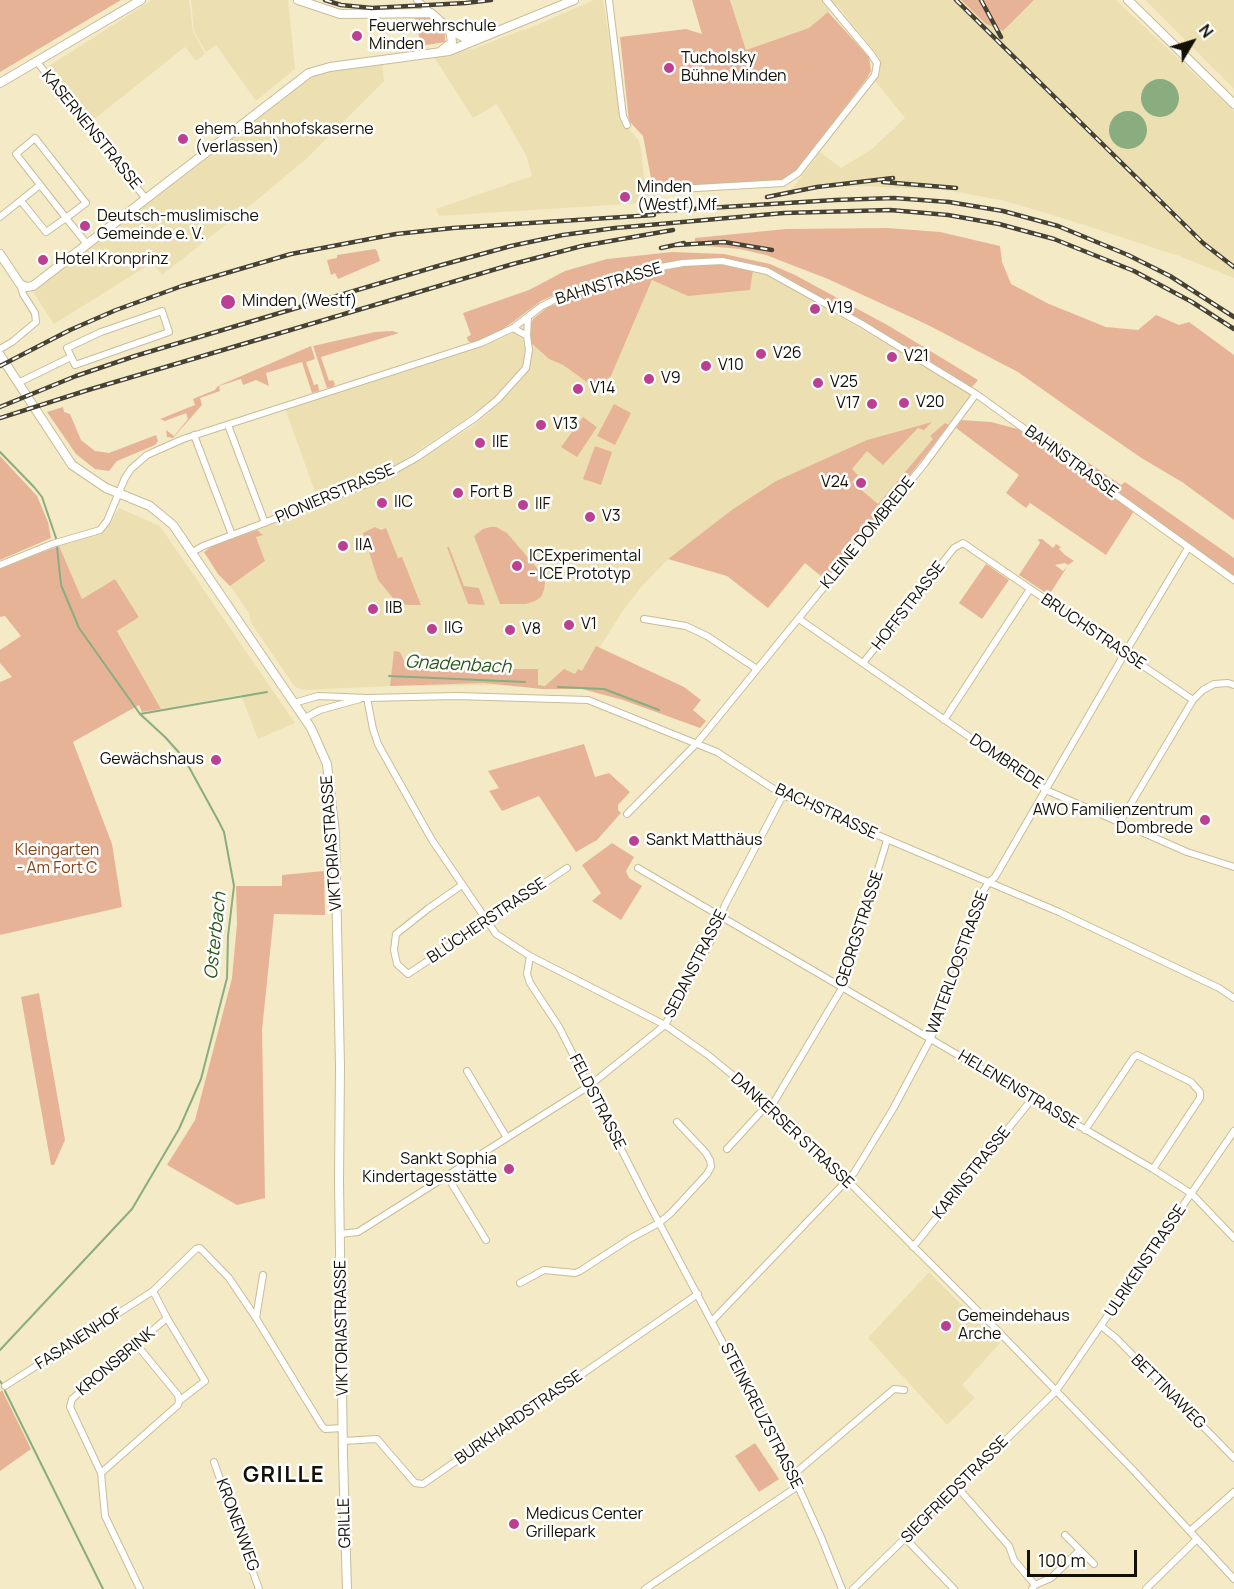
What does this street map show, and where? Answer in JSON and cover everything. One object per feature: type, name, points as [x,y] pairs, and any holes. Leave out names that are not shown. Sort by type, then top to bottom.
[{"type":"main road","points":[[0,83],[141,0]]},
{"type":"main road","points":[[298,0],[340,14],[431,13],[450,30],[463,37],[486,36]]},
{"type":"main road","points":[[0,255],[20,284],[26,287],[33,285],[309,73],[330,67],[462,47],[574,0]]},
{"type":"main road","points":[[441,51],[452,42],[450,30]]},
{"type":"main road","name":"VIKTORIASTRASSE","points":[[0,355],[72,465],[106,488],[150,506],[173,525],[305,718],[327,764],[335,834],[340,1066],[343,1456]]},
{"type":"main road","name":"GRILLE","points":[[343,1456],[347,1589]]},
{"type":"street","points":[[417,0],[431,13]]},
{"type":"street","points":[[609,0],[623,116],[627,125]]},
{"type":"street","points":[[679,189],[783,183],[798,173],[875,75],[877,63],[826,0]]},
{"type":"street","points":[[1128,0],[1234,104]]},
{"type":"street","name":"KASERNENSTRASSE","points":[[36,62],[146,199]]},
{"type":"street","points":[[21,201],[46,232],[66,218],[86,203],[35,138],[16,154],[66,218],[87,244]]},
{"type":"street","points":[[0,217],[40,185]]},
{"type":"street","name":"BAHNSTRASSE","points":[[0,565],[55,542],[103,528],[125,478],[139,460],[194,435],[481,343],[513,328],[554,300],[639,271],[683,263],[722,261],[767,271],[862,324],[976,394],[1234,580]]},
{"type":"street","points":[[3,347],[26,332],[36,322],[35,313],[23,294],[20,284]]},
{"type":"street","points":[[162,311],[169,332],[75,365],[71,357],[67,348],[101,332],[162,311]]},
{"type":"street","name":"PIONIERSTRASSE","points":[[191,553],[232,535],[375,481],[416,458],[475,418],[497,400],[526,368],[530,350],[527,336],[528,317]]},
{"type":"street","points":[[513,328],[527,336]]},
{"type":"street","points":[[18,383],[71,357]]},
{"type":"street","name":"KLEINE DOMBREDE","points":[[697,743],[925,463],[976,394]]},
{"type":"street","points":[[228,424],[265,523]]},
{"type":"street","points":[[194,435],[232,535]]},
{"type":"street","name":"BRUCHSTRASSE","points":[[954,548],[960,543],[966,544],[1193,700]]},
{"type":"street","name":"HOFFSTRASSE","points":[[863,663],[954,548]]},
{"type":"street","name":"WATERLOOSTRASSE","points":[[712,1321],[848,1181],[893,1109],[931,1038],[964,954],[980,896],[995,877],[1188,548]]},
{"type":"street","points":[[944,720],[1030,589]]},
{"type":"street","points":[[644,619],[686,626],[707,636],[758,669]]},
{"type":"street","name":"DOMBREDE","points":[[799,619],[1046,790],[1187,852],[1234,867]]},
{"type":"street","points":[[1120,822],[1193,700],[1203,690],[1214,684],[1228,683],[1234,686]]},
{"type":"street","name":"BACHSTRASSE","points":[[294,703],[318,696],[367,698],[456,696],[588,700],[717,752],[783,795],[1124,942],[1219,988],[1234,998]]},
{"type":"street","name":"BACHSTRASSE","points":[[305,718],[320,710],[367,698]]},
{"type":"street","name":"DANKERSER STRASSE","points":[[367,698],[378,744],[432,840],[496,934],[530,956],[664,1025],[708,1055],[770,1106],[848,1181],[1056,1391],[1234,1579]]},
{"type":"street","points":[[627,814],[697,743]]},
{"type":"street","name":"SEDANSTRASSE","points":[[340,1234],[358,1232],[589,1086],[664,1025],[713,937],[721,916],[783,795]]},
{"type":"street","name":"GEORGSTRASSE","points":[[727,1149],[770,1106],[842,987],[887,840]]},
{"type":"street","name":"BLÜCHERSTRASSE","points":[[462,885],[396,934],[394,950],[397,964],[408,974],[567,868]]},
{"type":"street","name":"HELENENSTRASSE","points":[[639,868],[1152,1169],[1192,1194],[1234,1238]]},
{"type":"street","name":"FELDSTRASSE","points":[[530,956],[527,974],[530,983],[555,1020],[672,1248]]},
{"type":"street","points":[[1085,1130],[1137,1055],[1191,1082],[1200,1092],[1200,1098],[1152,1169]]},
{"type":"street","points":[[467,1071],[507,1138]]},
{"type":"street","name":"KARINSTRASSE","points":[[913,1247],[1032,1099]]},
{"type":"street","points":[[520,1283],[544,1270],[575,1273],[580,1271],[640,1232],[659,1223],[670,1213],[711,1167],[706,1154],[677,1122]]},
{"type":"street","name":"ULRIKENSTRASSE","points":[[1056,1391],[1234,1131]]},
{"type":"street","points":[[447,1176],[486,1240]]},
{"type":"street","name":"FASANENHOF","points":[[5,1386],[153,1291],[196,1249],[200,1248],[229,1278],[256,1318]]},
{"type":"street","name":"STEINKREUZSTRASSE","points":[[672,1248],[793,1475],[842,1589]]},
{"type":"street","points":[[263,1275],[256,1318],[322,1426],[325,1429],[343,1428]]},
{"type":"street","points":[[101,1473],[178,1405],[179,1401],[205,1383],[205,1378],[167,1318],[153,1291]]},
{"type":"street","name":"BURKHARDSTRASSE","points":[[343,1440],[376,1439],[415,1483],[423,1484],[698,1294]]},
{"type":"street","name":"KRONSBRINK","points":[[140,1589],[105,1516],[101,1473],[70,1407],[70,1402],[74,1396],[167,1318]]},
{"type":"street","name":"BETTINAWEG","points":[[1101,1326],[1116,1338],[1234,1458]]},
{"type":"street","points":[[136,1344],[178,1395],[179,1401]]},
{"type":"street","points":[[793,1475],[894,1389],[903,1390]]},
{"type":"street","name":"SIEGFRIEDSTRASSE","points":[[853,1589],[1056,1391]]},
{"type":"street","name":"KRONENWEG","points":[[214,1462],[259,1589]]},
{"type":"street","points":[[645,1589],[798,1486]]},
{"type":"street","points":[[958,1488],[1009,1546],[1014,1560],[1034,1587],[1051,1578],[1080,1550]]},
{"type":"street","points":[[1190,1531],[1234,1492]]},
{"type":"street","points":[[1065,1535],[1094,1564]]},
{"type":"street","points":[[906,1539],[954,1589]]},
{"type":"street","points":[[1146,1589],[1197,1539]]},
{"type":"shaded area","points":[[152,0],[189,0],[193,32],[205,54],[196,61],[185,47],[92,121],[49,66]]},
{"type":"shaded area","points":[[191,0],[288,0],[295,69],[256,101],[216,45],[206,52],[194,32]]},
{"type":"shaded area","points":[[594,0],[603,0],[622,122],[638,139],[644,178],[658,192],[658,202],[439,216],[436,209],[532,176],[526,155],[497,104],[473,118],[434,57],[476,48]]},
{"type":"shaded area","points":[[730,0],[961,0],[986,24],[1003,31],[1034,0],[1116,0],[1234,111],[1234,278],[1179,256],[1001,200],[945,190],[861,186],[792,189],[820,152],[841,168],[872,149],[905,118],[875,81],[880,73],[879,57],[837,5],[809,28],[746,50]]},
{"type":"shaded area","points":[[1145,0],[1234,0],[1234,89]]},
{"type":"shaded area","points":[[382,62],[384,81],[305,160],[252,204],[162,275],[152,263],[54,324],[33,292],[299,83],[320,71]]},
{"type":"shaded area","points":[[1160,79],[1173,85],[1179,98],[1173,111],[1160,117],[1147,111],[1141,98],[1147,85]]},
{"type":"shaded area","points":[[1128,111],[1141,117],[1147,130],[1141,143],[1128,149],[1115,143],[1109,130],[1115,117]]},
{"type":"shaded area","points":[[753,270],[767,274],[973,395],[868,528],[798,471],[776,481],[733,509],[668,559],[642,586],[624,609],[595,655],[582,689],[538,685],[390,686],[305,690],[295,687],[251,623],[249,613],[230,586],[265,561],[256,537],[262,534],[257,530],[253,531],[378,482],[469,429],[490,412],[489,409],[525,374],[531,359],[531,343],[549,359],[563,365],[595,388],[611,376],[652,280]]},
{"type":"shaded area","points":[[515,332],[525,342],[527,349],[524,364],[511,383],[491,402],[386,472],[318,500],[285,409],[501,339]]},
{"type":"shaded area","points":[[119,508],[160,526],[295,723],[258,739],[241,695],[161,709],[117,630],[139,616],[115,579],[82,599],[59,546],[100,534],[107,528]]},
{"type":"shaded area","points":[[929,1272],[1000,1343],[962,1385],[975,1398],[947,1425],[868,1338]]},
{"type":"green space","points":[[0,0],[121,0],[0,72]]},
{"type":"green space","points":[[692,0],[730,0],[746,50],[809,28],[828,12],[869,57],[871,71],[867,78],[796,171],[785,179],[776,182],[667,187],[657,185],[651,178],[643,136],[629,121],[620,37],[686,29],[702,34]]},
{"type":"green space","points":[[961,0],[1034,0],[1003,31],[986,24]]},
{"type":"green space","points":[[415,18],[429,18],[445,33],[445,42],[421,46]]},
{"type":"green space","points":[[887,228],[940,232],[1000,246],[1002,262],[1011,284],[1049,304],[1106,327],[1138,330],[1156,315],[1179,325],[1189,322],[1234,355],[1234,520],[1182,482],[1143,459],[1018,372],[926,324],[828,279],[766,255],[740,249],[695,245],[695,238],[786,229]]},
{"type":"green space","points":[[375,249],[380,261],[338,279],[335,273],[331,275],[327,260],[337,258],[337,255]]},
{"type":"green space","points":[[672,252],[724,254],[770,264],[889,326],[978,380],[972,387],[775,271],[754,264],[750,290],[688,296],[652,280],[611,376],[595,388],[563,365],[549,359],[531,343],[530,326],[533,319],[548,307],[638,275],[654,272],[655,266],[631,270],[552,296],[541,301],[498,333],[473,343],[468,341],[467,337],[471,335],[463,313],[529,290],[565,271],[607,259]]},
{"type":"green space","points":[[375,332],[399,333],[321,357],[329,381],[333,380],[335,384],[327,388],[313,346]]},
{"type":"green space","points":[[311,346],[315,359],[306,362],[314,385],[318,384],[319,391],[312,393],[302,362],[266,373],[269,386],[256,380],[243,385],[241,379],[219,386],[220,391],[200,398],[202,405],[173,438],[167,437],[166,430],[174,436],[188,419],[186,413],[165,421],[160,419],[195,405],[193,399],[215,390],[218,386]]},
{"type":"green space","points":[[614,404],[631,413],[615,445],[597,436]]},
{"type":"green space","points":[[63,407],[64,412],[70,414],[81,440],[95,451],[109,453],[156,435],[158,441],[155,445],[117,461],[109,471],[95,469],[76,454],[47,412]]},
{"type":"green space","points":[[583,417],[597,427],[577,457],[561,447]]},
{"type":"green space","points":[[961,420],[991,422],[1021,430],[1134,511],[1106,555],[1030,503],[1026,508],[1006,493],[1019,475],[956,428]]},
{"type":"green space","points":[[932,422],[924,430],[918,428],[883,465],[867,451],[852,469],[858,475],[852,482],[878,504],[933,439],[930,436],[945,423],[949,425],[827,581],[805,563],[768,608],[727,576],[668,559],[733,509],[776,481],[867,440]]},
{"type":"green space","points":[[1036,433],[1055,440],[1121,485],[1125,482],[1234,558],[1234,578]]},
{"type":"green space","points":[[595,446],[612,452],[601,485],[583,479]]},
{"type":"green space","points":[[0,456],[37,496],[48,522],[51,538],[0,560]]},
{"type":"green space","points":[[375,527],[381,530],[386,528],[398,558],[402,557],[421,605],[401,603],[393,598],[378,580],[363,533]]},
{"type":"green space","points":[[490,527],[496,527],[507,533],[542,574],[545,583],[544,590],[541,597],[535,601],[526,604],[500,604],[474,536]]},
{"type":"green space","points":[[257,530],[263,535],[256,537],[265,561],[230,586],[218,574],[204,552],[212,546]]},
{"type":"green space","points":[[1038,539],[1042,539],[1053,548],[1056,544],[1061,547],[1059,549],[1074,561],[1068,565],[1065,563],[1055,565],[1063,571],[1067,567],[1049,595],[1019,575],[1040,543]]},
{"type":"green space","name":"Kleingarten - Am Fort C","points":[[59,546],[82,599],[115,579],[139,617],[117,631],[161,709],[142,712],[139,705],[73,742],[112,844],[122,907],[0,935],[0,682],[12,677],[0,663],[0,650],[21,636],[5,616],[0,617],[0,568]]},
{"type":"green space","points":[[447,547],[449,547],[464,586],[479,588],[485,605],[468,604]]},
{"type":"green space","points":[[986,564],[1009,580],[982,619],[959,603]]},
{"type":"green space","points":[[596,646],[684,687],[701,700],[693,710],[706,721],[700,728],[623,700],[582,689],[542,689],[484,683],[390,686],[394,651],[400,652],[406,665],[414,669],[538,669],[538,685],[545,686],[564,669],[575,674],[578,669],[582,671]]},
{"type":"green space","points":[[584,744],[595,777],[609,773],[630,792],[618,805],[621,813],[597,840],[576,852],[539,796],[502,811],[489,791],[499,788],[488,771]]},
{"type":"green space","points":[[612,843],[634,857],[626,871],[629,878],[642,886],[621,920],[592,901],[601,893],[582,865]]},
{"type":"green space","points":[[324,871],[325,915],[274,914],[262,1030],[265,1198],[237,1205],[167,1165],[195,1120],[232,978],[237,924],[236,886],[282,886],[282,875]]},
{"type":"green space","points":[[39,993],[65,1140],[54,1165],[51,1165],[21,997]]},
{"type":"green space","points":[[2,1390],[31,1449],[0,1471],[0,1392]]},
{"type":"green space","points":[[755,1443],[779,1479],[759,1492],[735,1456]]},
{"type":"waterway","name":"Osterbach","points":[[0,452],[42,497],[56,538],[61,585],[79,628],[140,714],[184,758],[219,822],[224,832],[234,886],[228,936],[227,978],[201,1079],[179,1129],[132,1209],[0,1350]]},
{"type":"waterway","name":"Gnadenbach","points":[[389,676],[525,682]]},
{"type":"waterway","name":"Gnadenbach","points":[[558,687],[604,689],[659,710]]},
{"type":"waterway","name":"Gnadenbach","points":[[140,714],[267,692]]},
{"type":"waterway","points":[[5,1391],[103,1589]]},
{"type":"railway","points":[[325,0],[341,5],[372,8],[491,0]]},
{"type":"railway","points":[[956,0],[1203,243],[1234,267]]},
{"type":"railway","points":[[981,0],[1001,37]]},
{"type":"railway","points":[[767,197],[817,187],[893,178]]},
{"type":"railway","points":[[883,182],[956,188]]},
{"type":"railway","points":[[645,212],[894,198],[949,202],[1003,211],[1058,226],[1128,255],[1170,276],[1234,317]]},
{"type":"railway","points":[[0,407],[76,376],[135,356],[511,246],[563,235],[615,228],[784,213],[890,210],[948,215],[999,224],[1054,239],[1134,271],[1192,302],[1234,329]]},
{"type":"railway","points":[[0,366],[70,330],[116,310],[182,286],[291,254],[396,234],[654,215]]},
{"type":"railway","points":[[0,418],[513,264],[582,246],[673,230]]},
{"type":"railway","points":[[677,245],[724,242],[772,250]]},
{"type":"railway","points":[[661,248],[684,243]]},
{"type":"place","name":"Feuerwehrschule Minden","points":[[357,36]]},
{"type":"place","name":"Tucholsky Bühne Minden","points":[[669,68]]},
{"type":"place","name":"ehem. Bahnhofskaserne (verlassen)","points":[[183,139]]},
{"type":"place","name":"Minden (Westf) Mf","points":[[625,197]]},
{"type":"place","name":"Deutsch-muslimische Gemeinde e. V.","points":[[85,226]]},
{"type":"place","name":"Hotel Kronprinz","points":[[43,260]]},
{"type":"place","name":"Minden (Westf)","points":[[228,302]]},
{"type":"place","name":"V19","points":[[815,309]]},
{"type":"place","name":"V26","points":[[761,354]]},
{"type":"place","name":"V21","points":[[892,357]]},
{"type":"place","name":"V10","points":[[706,366]]},
{"type":"place","name":"V9","points":[[649,379]]},
{"type":"place","name":"V25","points":[[818,383]]},
{"type":"place","name":"V14","points":[[578,389]]},
{"type":"place","name":"V20","points":[[904,403]]},
{"type":"place","name":"V17","points":[[872,404]]},
{"type":"place","name":"V13","points":[[541,425]]},
{"type":"place","name":"IIE","points":[[480,443]]},
{"type":"place","name":"V24","points":[[861,483]]},
{"type":"place","name":"Fort B","points":[[458,493]]},
{"type":"place","name":"IIC","points":[[382,503]]},
{"type":"place","name":"IIF","points":[[523,505]]},
{"type":"place","name":"V3","points":[[590,517]]},
{"type":"place","name":"IIA","points":[[343,546]]},
{"type":"place","name":"ICExperimental - ICE Prototyp","points":[[517,566]]},
{"type":"place","name":"IIB","points":[[373,609]]},
{"type":"place","name":"V1","points":[[569,625]]},
{"type":"place","name":"IIG","points":[[432,629]]},
{"type":"place","name":"V8","points":[[510,630]]},
{"type":"place","name":"Gewächshaus","points":[[216,760]]},
{"type":"place","name":"AWO Familienzentrum Dombrede","points":[[1205,820]]},
{"type":"place","name":"Sankt Matthäus","points":[[634,841]]},
{"type":"place","name":"Sankt Sophia Kindertagesstätte","points":[[509,1169]]},
{"type":"place","name":"Gemeindehaus Arche","points":[[946,1326]]},
{"type":"place","name":"Medicus Center Grillepark","points":[[514,1524]]},
{"type":"district","name":"GRILLE","points":[[284,1476]]}]
